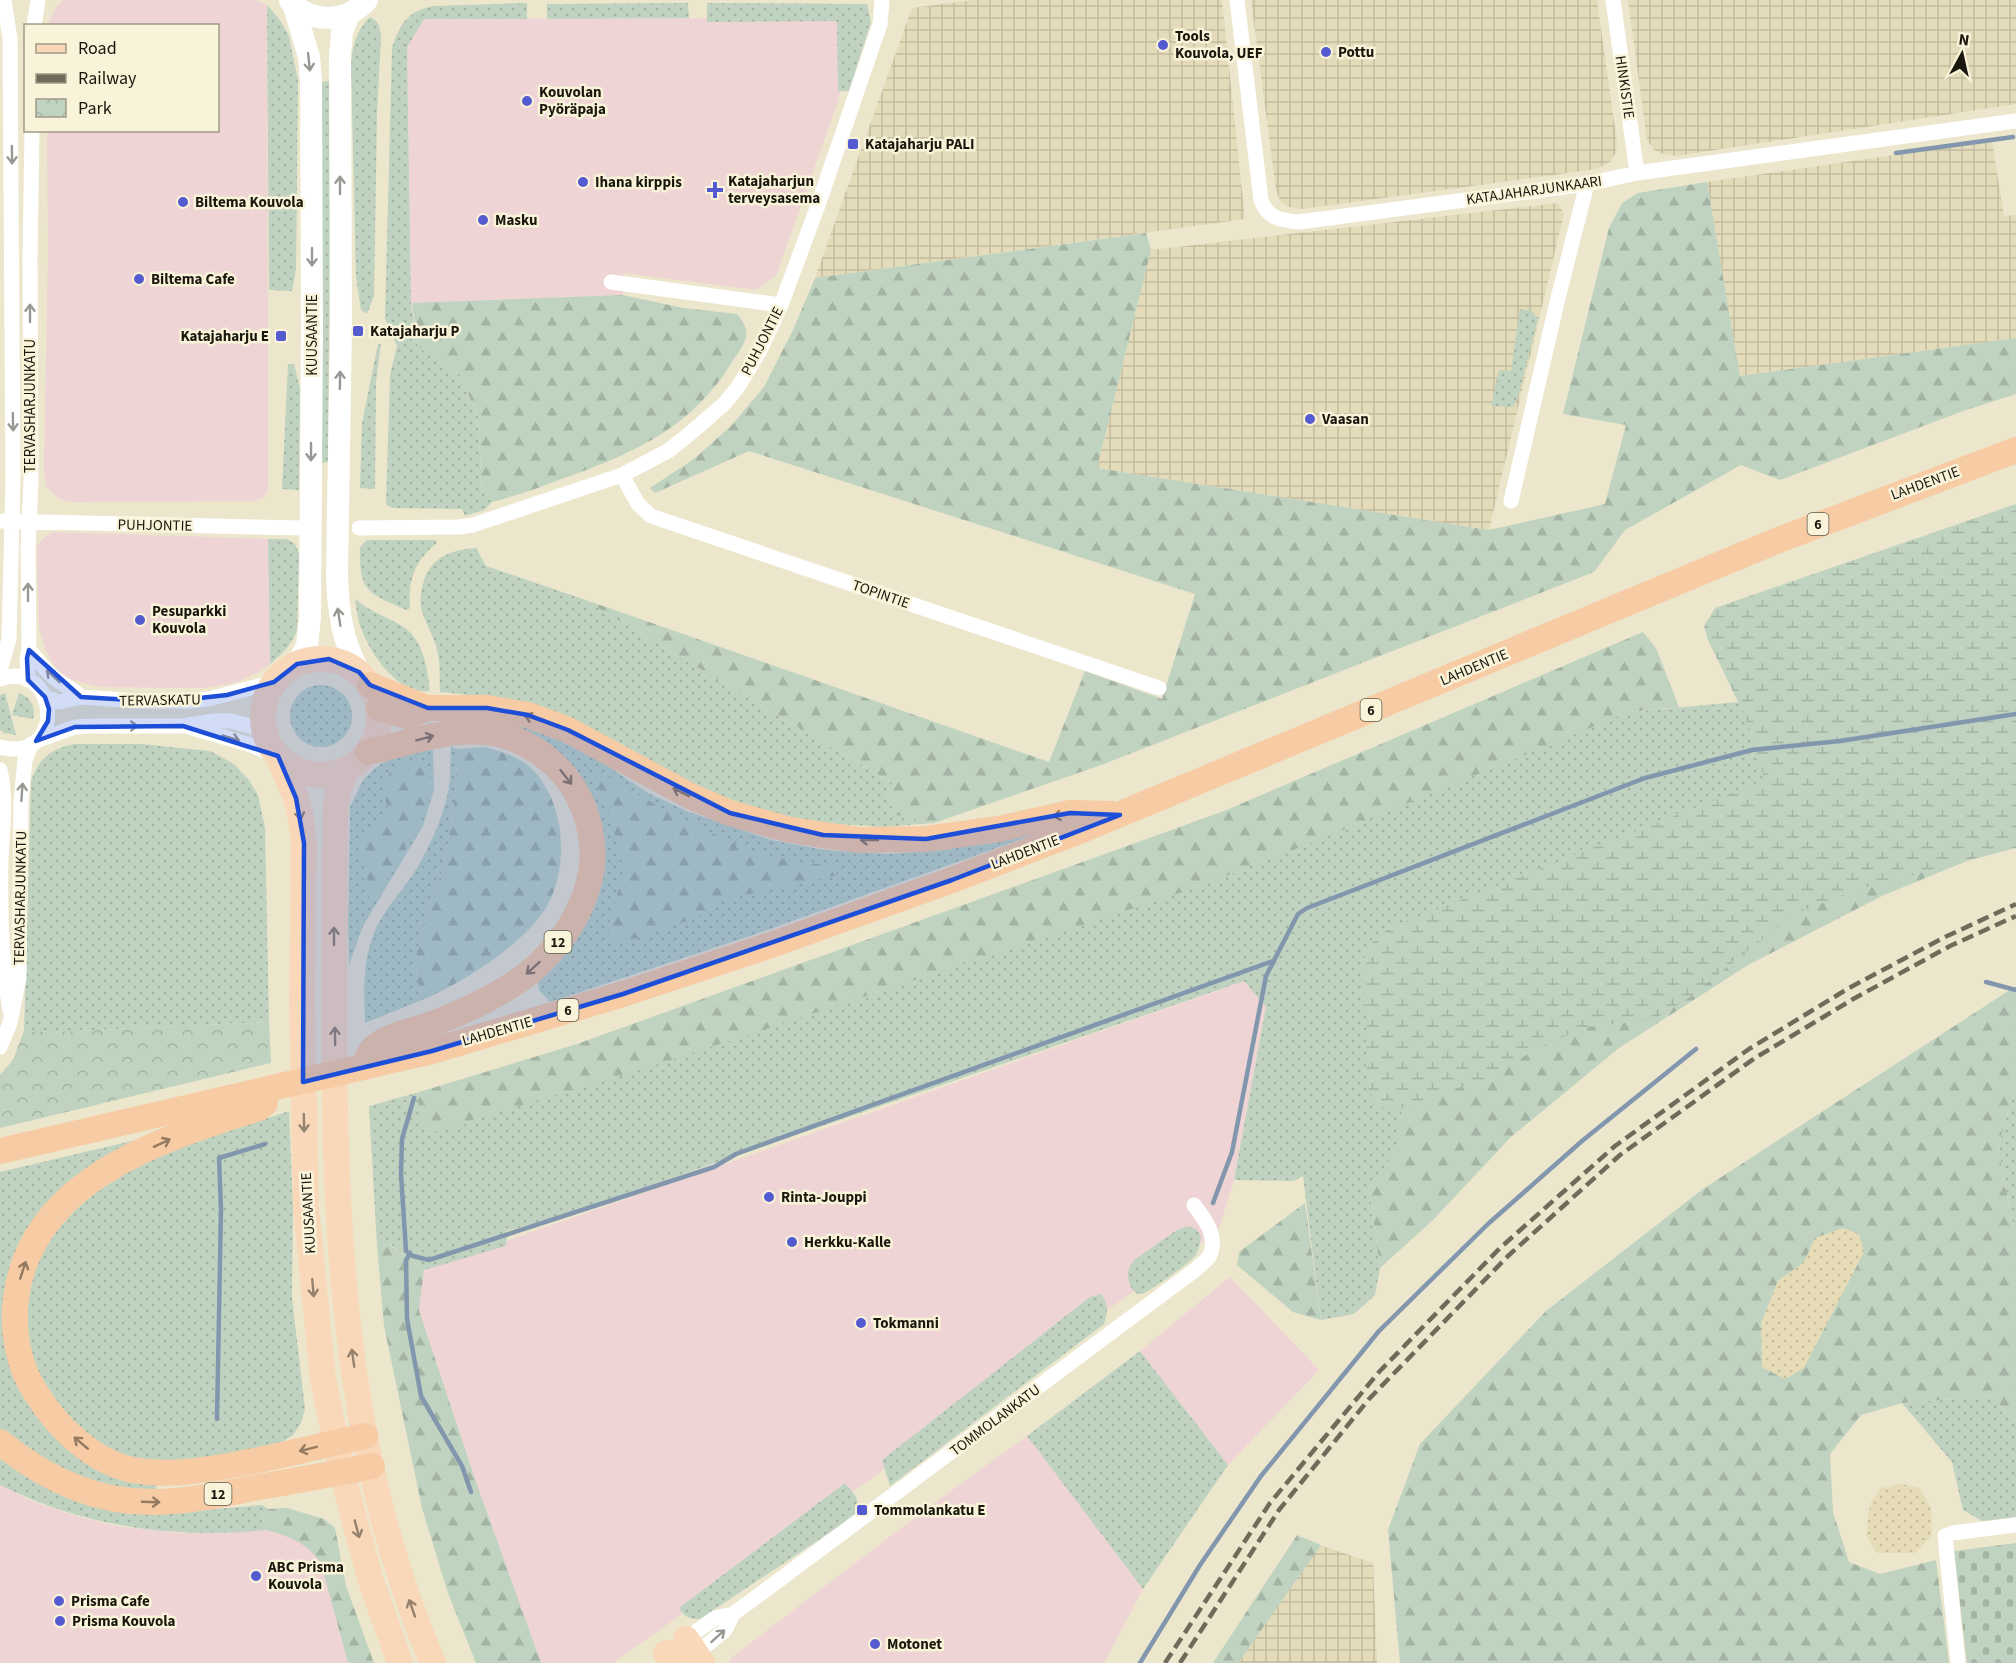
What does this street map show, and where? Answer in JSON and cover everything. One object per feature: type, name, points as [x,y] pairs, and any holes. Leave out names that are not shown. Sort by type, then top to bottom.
[{"type":"highway","name":"LAHDENTIE","points":[[0,1151],[432,1051],[635,990],[952,880],[1120,815],[1776,541],[2016,450]]},
{"type":"highway","points":[[369,688],[428,708],[487,708],[528,716],[568,730],[663,783],[730,813],[786,829],[859,840],[926,839],[999,829],[1070,813],[1120,815]]},
{"type":"highway","name":"12","points":[[363,1067],[372,1049],[389,1039],[472,1006],[503,991],[528,973],[552,951],[573,921],[586,894],[593,860],[588,820],[574,788],[552,761],[520,741],[496,734],[466,731],[368,752]]},
{"type":"highway","points":[[283,1087],[259,1108],[178,1135],[114,1166],[81,1187],[66,1200],[38,1238],[21,1276],[15,1307],[18,1346],[32,1388],[63,1427],[103,1459],[132,1470],[194,1472],[262,1460],[365,1436]]},
{"type":"highway","name":"12","points":[[0,1442],[40,1471],[68,1486],[93,1494],[125,1500],[158,1502],[190,1499],[342,1472]]},
{"type":"highway","points":[[342,1472],[372,1466]]},
{"type":"main road","points":[[292,3],[315,17],[338,18],[349,14],[367,0]]},
{"type":"main road","name":"KUUSAANTIE","points":[[292,3],[309,57],[311,79],[310,617],[307,646],[297,664]]},
{"type":"main road","name":"KUUSAANTIE","points":[[349,14],[342,32],[340,54],[341,327],[337,575],[341,628],[348,650],[369,688]]},
{"type":"main road","points":[[346,770],[322,776],[298,771],[278,756],[269,744],[264,730],[264,705],[274,682],[288,669],[312,659],[329,659],[345,663],[369,688],[378,731],[368,752]]},
{"type":"main road","name":"12","points":[[346,770],[358,763],[368,752]]},
{"type":"main road","name":"KUUSAANTIE","points":[[278,756],[296,798],[304,843],[302,1002],[306,1208],[323,1379],[335,1443],[371,1581],[400,1663]]},
{"type":"main road","name":"KUUSAANTIE","points":[[346,770],[335,803],[334,995],[341,1258],[347,1319],[365,1436],[392,1546],[433,1663]]},
{"type":"street","name":"TERVASHARJUNKATU","points":[[0,670],[9,639],[6,521],[13,479],[6,256],[10,39],[4,0]]},
{"type":"street","points":[[34,24],[38,0]]},
{"type":"street","name":"PUHJONTIE","points":[[359,528],[473,525],[622,476],[668,451],[724,404],[750,368],[781,305],[880,24],[882,0]]},
{"type":"street","name":"KATAJAHARJUNKAARI","points":[[1237,0],[1261,200],[1270,216],[1280,220],[1299,222],[1587,184],[1637,173],[2016,121]]},
{"type":"street","name":"HINKISTIE","points":[[1613,0],[1637,173]]},
{"type":"street","name":"TERVASHARJUNKATU","points":[[28,680],[32,132]]},
{"type":"street","points":[[1511,501],[1587,184]]},
{"type":"street","points":[[6,256],[30,257]]},
{"type":"street","points":[[611,282],[781,305]]},
{"type":"street","name":"TOPINTIE","points":[[622,476],[638,504],[651,516],[1159,687]]},
{"type":"street","name":"PUHJONTIE","points":[[6,521],[300,528]]},
{"type":"street","points":[[29,650],[48,673],[81,697]]},
{"type":"street","points":[[0,679],[17,677],[28,680],[38,687],[45,697]]},
{"type":"street","name":"TERVASKATU","points":[[45,697],[58,702],[81,697],[138,701],[190,701],[208,699],[274,682]]},
{"type":"street","name":"TERVASHARJUNKATU","points":[[0,1047],[11,1016],[19,978],[21,801],[25,760],[34,743],[44,732],[48,721],[49,709],[45,697]]},
{"type":"street","name":"TERVASKATU","points":[[0,747],[21,748],[75,727],[183,726],[231,721],[264,730]]},
{"type":"street","points":[[183,726],[248,744],[278,756]]},
{"type":"street","name":"TERVASHARJUNKATU","points":[[0,770],[3,794],[0,924],[3,966],[11,1016]]},
{"type":"street","points":[[0,924],[20,934]]},
{"type":"street","points":[[1,944],[20,934]]},
{"type":"street","name":"TOMMOLANKATU","points":[[684,1654],[725,1630],[733,1614],[889,1500],[1209,1257],[1212,1241],[1210,1228],[1194,1205]]},
{"type":"street","points":[[1958,1663],[1945,1536],[1953,1533],[2016,1526]]},
{"type":"highlighted area","points":[[29,650],[81,697],[164,702],[227,695],[274,682],[297,664],[329,659],[359,672],[370,685],[428,708],[487,708],[528,715],[568,730],[730,813],[823,835],[926,839],[1070,813],[1120,815],[952,880],[623,994],[432,1051],[303,1082],[304,843],[296,798],[278,756],[183,726],[75,727],[36,741],[48,721],[49,709],[45,697],[28,680],[27,658]]},
{"type":"shaded area","points":[[63,0],[256,0],[267,5],[268,491],[264,497],[255,501],[72,502],[59,499],[46,486],[44,470],[48,250],[47,132],[219,132],[219,24],[48,24],[56,7]]},
{"type":"shaded area","points":[[973,0],[1222,0],[1245,219],[815,278],[912,8]]},
{"type":"shaded area","points":[[1251,0],[1597,0],[1617,143],[1616,152],[1610,162],[1597,169],[1302,209],[1288,207],[1280,201],[1276,190]]},
{"type":"shaded area","points":[[1628,0],[2016,0],[2016,104],[1676,156],[1663,154],[1654,150],[1647,140]]},
{"type":"shaded area","points":[[855,18],[838,101],[622,106],[623,295],[411,303],[407,47],[424,19]]},
{"type":"shaded area","name":"Katajaharjun terveysasema","points":[[838,101],[776,276],[756,290],[623,273],[622,106]]},
{"type":"shaded area","points":[[1992,141],[2004,216],[2016,215],[2016,338],[1740,376],[1707,182]]},
{"type":"shaded area","points":[[1558,203],[1564,214],[1489,530],[1097,468],[1151,250]]},
{"type":"shaded area","points":[[53,532],[268,539],[270,664],[237,682],[205,688],[98,687],[70,679],[52,662],[39,628],[37,546]]},
{"type":"shaded area","points":[[1244,981],[1266,1007],[1234,1180],[1218,1231],[613,1663],[541,1663],[475,1479],[419,1309],[424,1270]]},
{"type":"shaded area","points":[[1230,1277],[1319,1370],[1228,1465],[1140,1351]]},
{"type":"shaded area","points":[[1027,1436],[1143,1589],[1104,1663],[729,1663],[732,1657],[925,1510]]},
{"type":"shaded area","points":[[0,1485],[32,1501],[79,1517],[122,1527],[182,1533],[266,1530],[290,1537],[312,1550],[321,1563],[348,1663],[0,1663]]},
{"type":"shaded area","points":[[1320,1545],[1373,1563],[1377,1663],[1238,1663]]},
{"type":"green space","points":[[527,3],[527,19],[424,19],[407,47],[411,303],[418,347],[461,376],[478,417],[482,490],[492,502],[484,510],[465,516],[462,509],[393,508],[386,505],[390,375],[397,346],[385,319],[392,48],[406,20],[425,8]]},
{"type":"green space","points":[[688,3],[689,18],[547,19],[547,4]]},
{"type":"green space","points":[[707,3],[867,4],[871,22],[849,91],[838,91],[837,21],[707,22]]},
{"type":"green space","points":[[267,5],[280,20],[289,36],[298,80],[296,269],[292,291],[269,290]]},
{"type":"green space","points":[[370,17],[379,25],[381,38],[377,113],[374,296],[367,314],[361,310],[356,277],[351,66],[356,39]]},
{"type":"green space","points":[[329,81],[328,462],[322,463],[321,82]]},
{"type":"green space","points":[[1707,182],[1740,376],[2016,338],[2016,394],[1963,411],[1780,480],[1741,465],[1625,530],[1594,572],[1104,764],[934,823],[896,815],[887,797],[895,785],[583,599],[1049,762],[1085,671],[1162,699],[1195,594],[749,451],[655,493],[650,488],[694,459],[732,425],[764,387],[793,330],[815,278],[1146,233],[1151,250],[1097,468],[1489,530],[1605,504],[1626,425],[1563,414],[1609,228],[1622,203],[1638,193]]},
{"type":"green space","points":[[623,295],[683,308],[737,314],[745,327],[746,338],[717,384],[700,403],[662,434],[595,467],[492,502],[482,490],[478,417],[461,376],[418,347],[412,303]]},
{"type":"green space","points":[[1520,309],[1532,311],[1538,319],[1518,398],[1513,407],[1491,406],[1499,370],[1511,371]]},
{"type":"green space","points":[[378,344],[381,344],[376,382],[375,489],[360,488],[362,423]]},
{"type":"green space","points":[[288,364],[294,364],[300,388],[299,490],[282,489]]},
{"type":"green space","points":[[2016,504],[2016,848],[1855,890],[1792,915],[1690,997],[1653,1020],[1587,1027],[1540,1047],[1479,1083],[1453,1089],[1410,1107],[1387,1109],[1375,1104],[1369,1092],[1366,1067],[1367,1026],[1363,974],[1366,950],[1378,936],[1392,927],[1765,780],[1745,716],[1708,640],[1704,626],[1715,608]]},
{"type":"green space","points":[[268,539],[287,539],[295,544],[299,554],[297,630],[286,649],[270,664]]},
{"type":"green space","points":[[367,540],[435,540],[437,543],[423,556],[414,571],[410,588],[410,608],[407,610],[374,594],[364,582],[361,573],[360,547]]},
{"type":"green space","points":[[476,548],[486,566],[583,599],[895,785],[887,797],[896,815],[934,823],[884,827],[788,818],[699,791],[549,711],[510,699],[440,692],[438,655],[421,608],[423,584],[426,575],[436,561],[450,553]]},
{"type":"green space","points":[[355,599],[400,625],[414,637],[423,654],[430,691],[418,691],[406,686],[385,669],[363,633]]},
{"type":"green space","points":[[1643,632],[1656,648],[1679,707],[1629,712],[1321,839],[1192,889],[659,1064],[425,1134],[416,1093],[577,1044],[1224,811]]},
{"type":"green space","points":[[2016,677],[1404,1098],[1398,1149],[1369,1188],[1380,1268],[1375,1295],[1354,1314],[1321,1320],[1303,1176],[1294,1181],[1234,1180],[1266,1007],[1244,981],[561,1216],[507,1231],[506,1246],[424,1270],[390,1244],[377,1245],[369,1106],[416,1093],[426,1134],[1629,712]]},
{"type":"green space","points":[[315,685],[327,685],[343,694],[350,704],[352,716],[350,728],[343,738],[327,747],[315,747],[304,742],[295,733],[290,722],[290,710],[295,699],[304,690]]},
{"type":"green space","points":[[5,693],[16,735],[0,730],[0,695]]},
{"type":"green space","points":[[19,693],[32,703],[33,719],[12,715]]},
{"type":"green space","points":[[474,718],[528,725],[588,753],[648,793],[689,812],[771,840],[826,850],[887,854],[944,850],[1055,827],[750,936],[550,1002],[539,990],[538,979],[559,957],[592,810]]},
{"type":"green space","points":[[74,744],[141,744],[210,751],[234,764],[249,780],[258,795],[265,828],[269,1022],[55,1032],[24,1031],[31,782],[37,767],[47,756]]},
{"type":"green space","points":[[433,746],[434,790],[423,826],[363,926],[349,965],[350,807],[363,780],[375,768],[389,759]]},
{"type":"green space","points":[[451,746],[458,749],[450,834],[444,862],[422,930],[416,965],[418,982],[424,999],[365,1023],[365,978],[370,944],[381,918],[412,876],[438,825],[449,787]]},
{"type":"green space","points":[[485,747],[521,761],[531,768],[542,782],[557,815],[561,853],[559,872],[547,906],[525,933],[474,972],[424,999],[418,982],[416,965],[418,948],[447,848],[454,806],[458,749]]},
{"type":"green space","points":[[410,760],[425,764],[431,787],[428,807],[377,898],[369,899],[367,876],[359,850],[365,830],[381,823],[388,809],[384,790],[388,775],[396,763]]},
{"type":"green space","points":[[597,770],[656,805],[745,849],[795,862],[842,866],[834,876],[720,900],[695,918],[639,938],[615,941],[607,931],[624,870],[610,816],[596,781]]},
{"type":"green space","points":[[1794,785],[2016,841],[1884,895],[1748,965],[1619,1048],[1511,1137],[1432,1221],[1380,1268],[1369,1188],[1398,1149],[1403,1098]]},
{"type":"green space","points":[[2016,986],[2016,1081],[1998,1148],[2016,1240],[2016,1420],[2010,1418],[1994,1396],[1902,1403],[1861,1415],[1830,1454],[1833,1512],[1849,1562],[1880,1574],[1936,1560],[1949,1663],[1400,1663],[1388,1530],[1420,1444],[1546,1311],[1703,1189]],"holes":[[[1805,1262],[1761,1324],[1778,1281]]]},
{"type":"green space","points":[[269,1022],[271,1063],[0,1128],[0,1075],[13,1060],[24,1031],[55,1032]]},
{"type":"green space","points":[[2016,1081],[2016,1240],[1998,1148]]},
{"type":"green space","points":[[289,1111],[293,1208],[292,1298],[305,1409],[301,1423],[293,1435],[281,1443],[255,1452],[149,1465],[98,1445],[57,1407],[32,1361],[24,1301],[47,1239],[88,1194],[160,1154]]},
{"type":"green space","points":[[149,1137],[25,1240],[27,1395],[157,1480],[156,1490],[131,1491],[68,1475],[0,1433],[0,1172]]},
{"type":"green space","points":[[1305,1203],[1321,1320],[1293,1312],[1237,1265],[1239,1252]]},
{"type":"green space","points":[[1187,1226],[1196,1229],[1201,1236],[1196,1255],[1145,1293],[1134,1291],[1128,1276],[1129,1268],[1134,1260],[1177,1230]]},
{"type":"green space","points":[[389,1244],[424,1270],[419,1310],[475,1479],[541,1663],[476,1663],[448,1593],[422,1508],[384,1326],[377,1245]]},
{"type":"green space","points":[[1101,1294],[1107,1309],[1104,1324],[890,1486],[882,1460],[1090,1297]]},
{"type":"green space","points":[[1140,1351],[1228,1465],[1143,1589],[1027,1436]]},
{"type":"green space","points":[[1994,1396],[2010,1418],[2016,1420],[2016,1517],[1982,1521],[1963,1510],[1952,1462],[1902,1403]]},
{"type":"green space","points":[[0,1454],[158,1514],[262,1505],[268,1509],[261,1518],[266,1530],[197,1533],[163,1531],[130,1527],[64,1511],[0,1485]]},
{"type":"green space","points":[[845,1483],[857,1501],[856,1515],[700,1619],[688,1617],[681,1611],[679,1608]]},
{"type":"green space","points":[[287,1508],[324,1519],[335,1528],[346,1586],[374,1663],[348,1663],[321,1563],[297,1541],[266,1530],[261,1518],[268,1509]]},
{"type":"green space","points":[[1297,1535],[1321,1545],[1238,1663],[1213,1663]]},
{"type":"green space","points":[[2016,1543],[2016,1663],[1967,1663],[1954,1551]]},
{"type":"sand","points":[[1843,1228],[1859,1234],[1864,1252],[1804,1368],[1785,1379],[1762,1367],[1761,1324],[1778,1281],[1804,1262],[1815,1238]]},
{"type":"sand","points":[[1902,1484],[1920,1488],[1931,1508],[1932,1535],[1915,1553],[1877,1553],[1866,1535],[1870,1504],[1881,1488]]},
{"type":"waterway","points":[[1896,153],[2013,137]]},
{"type":"waterway","points":[[1213,1203],[1232,1152],[1266,976],[1298,914],[1307,908],[1645,778],[1752,750],[1840,741],[2016,714]]},
{"type":"waterway","points":[[414,1098],[402,1139],[401,1174],[406,1251],[413,1256],[429,1260],[714,1167],[736,1154],[1273,961]]},
{"type":"waterway","points":[[1986,982],[2016,990]]},
{"type":"waterway","points":[[1140,1663],[1200,1565],[1261,1476],[1379,1331],[1489,1223],[1582,1141],[1696,1049]]},
{"type":"waterway","points":[[217,1419],[221,1209],[219,1158],[265,1144]]},
{"type":"waterway","points":[[410,1254],[406,1260],[407,1319],[421,1396],[462,1466],[471,1492]]},
{"type":"railway","points":[[1165,1663],[1270,1503],[1379,1372],[1500,1248],[1615,1146],[1749,1049],[1849,988],[1943,938],[2016,904]]},
{"type":"railway","points":[[1180,1663],[1279,1510],[1369,1399],[1508,1256],[1620,1155],[1755,1058],[1855,998],[1950,946],[2016,916]]},
{"type":"place","name":"Tools Kouvola, UEF","points":[[1163,45]]},
{"type":"place","name":"Pottu","points":[[1326,52]]},
{"type":"place","name":"Kouvolan Pyöräpaja","points":[[527,101]]},
{"type":"place","name":"Katajaharju PALI","points":[[853,144]]},
{"type":"place","name":"Ihana kirppis","points":[[583,182]]},
{"type":"place","name":"Katajaharjun terveysasema","points":[[715,190]]},
{"type":"place","name":"Biltema Kouvola","points":[[183,202]]},
{"type":"place","name":"Masku","points":[[483,220]]},
{"type":"place","name":"Biltema Cafe","points":[[139,279]]},
{"type":"place","name":"Katajaharju P","points":[[358,331]]},
{"type":"place","name":"Katajaharju E","points":[[281,336]]},
{"type":"place","name":"Vaasan","points":[[1310,419]]},
{"type":"place","name":"Pesuparkki Kouvola","points":[[140,620]]},
{"type":"place","name":"Rinta-Jouppi","points":[[769,1197]]},
{"type":"place","name":"Herkku-Kalle","points":[[792,1242]]},
{"type":"place","name":"Tokmanni","points":[[861,1323]]},
{"type":"place","name":"Tommolankatu E","points":[[862,1510]]},
{"type":"place","name":"ABC Prisma Kouvola","points":[[256,1576]]},
{"type":"place","name":"Prisma Cafe","points":[[59,1601]]},
{"type":"place","name":"Prisma Kouvola","points":[[60,1621]]},
{"type":"place","name":"Motonet","points":[[875,1644]]}]
